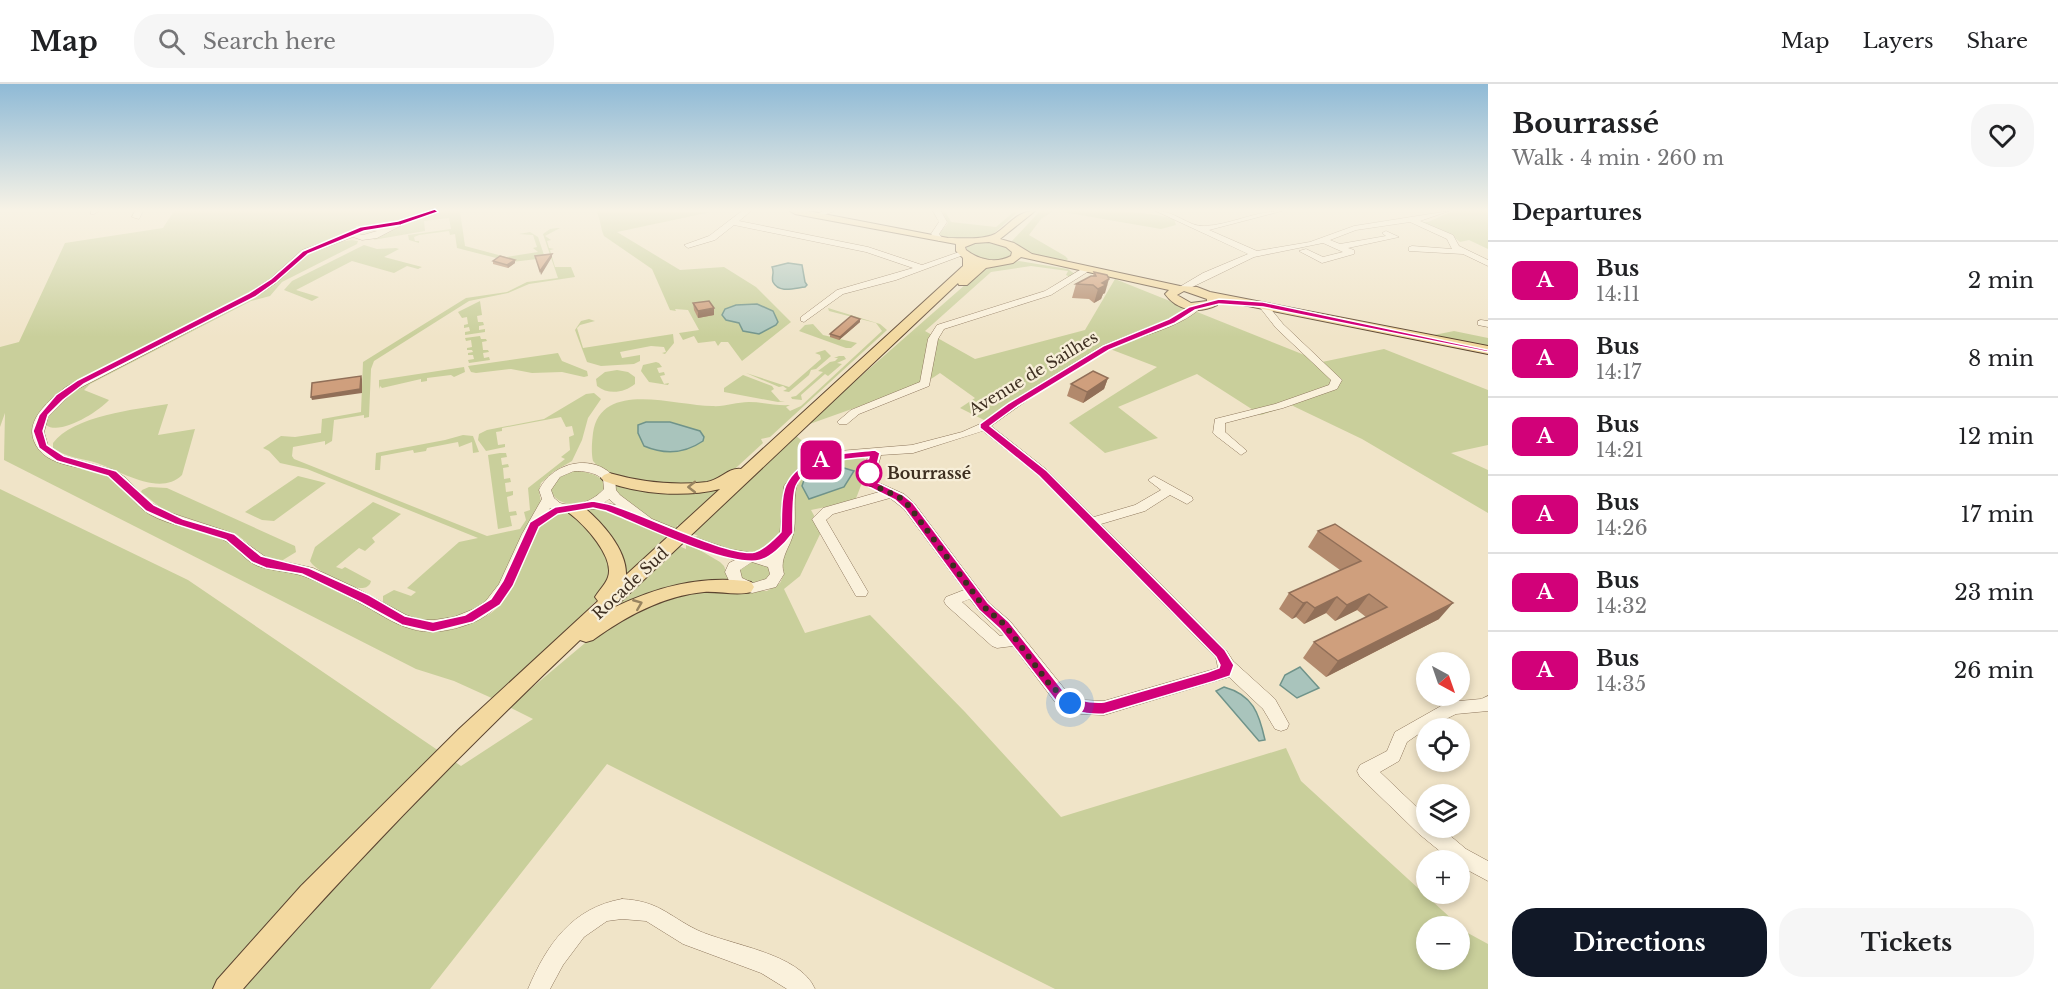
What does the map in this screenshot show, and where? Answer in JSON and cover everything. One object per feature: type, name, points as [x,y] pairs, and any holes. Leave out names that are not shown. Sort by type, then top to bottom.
[{"type":"main road","name":"Rocade Sud","points":[[226,989],[310,894],[466,735],[968,267],[965,253]]},
{"type":"main road","points":[[970,253],[990,263],[1010,253]]},
{"type":"main road","points":[[1015,253],[1031,261],[1087,270],[1178,293],[1263,304],[1488,350]]},
{"type":"main road","name":"Rocade Sud","points":[[825,400],[895,344],[979,268],[990,263]]},
{"type":"main road","points":[[1178,293],[1197,307],[1208,297]]},
{"type":"main road","points":[[609,484],[708,487],[731,477],[779,443]]},
{"type":"main road","points":[[571,508],[585,515],[616,561],[618,571],[612,587],[578,631]]},
{"type":"main road","points":[[506,699],[595,628],[629,608],[691,588],[739,582]]},
{"type":"street","points":[[307,253],[297,258],[273,281],[252,295],[70,389],[50,406],[40,423],[39,438],[42,446],[60,459],[112,474],[122,480],[142,501],[163,515],[230,537],[256,559],[305,571],[416,625],[433,627],[451,624],[468,619],[495,602],[509,583],[534,525],[548,500],[546,484],[561,471],[589,467],[604,473],[617,501],[647,522]]},
{"type":"street","points":[[878,253],[922,268]]},
{"type":"street","points":[[804,319],[840,292],[851,287],[922,268],[956,253]]},
{"type":"street","points":[[1172,321],[1178,309],[1178,293],[1216,271],[1261,253]]},
{"type":"street","points":[[1308,253],[1322,260],[1347,253]]},
{"type":"street","points":[[1465,253],[1488,263]]},
{"type":"street","points":[[843,422],[855,412],[925,384],[933,339],[940,327],[1033,299],[1087,270]]},
{"type":"street","points":[[1208,297],[1201,285],[1216,271]]},
{"type":"street","points":[[1241,451],[1219,434],[1219,421],[1305,398],[1333,387],[1337,380],[1328,369],[1275,323],[1263,304]]},
{"type":"street","name":"Avenue de Sailhes","points":[[774,564],[787,533],[790,486],[801,472],[823,459],[931,445],[984,426],[1012,405],[1106,348],[1172,321],[1197,307]]},
{"type":"street","points":[[984,426],[1043,473],[1221,654],[1227,665],[1269,704],[1281,724]]},
{"type":"street","points":[[875,453],[869,479],[871,484],[888,494],[899,497],[909,506],[984,607],[1005,625],[1060,697],[1070,703],[1093,709],[1104,708],[1225,672],[1227,665]]},
{"type":"street","points":[[1154,480],[1187,500]]},
{"type":"street","points":[[534,525],[550,514],[601,501],[609,484]]},
{"type":"street","points":[[1091,523],[1140,508],[1170,490]]},
{"type":"street","points":[[861,592],[819,519],[828,512],[888,494]]},
{"type":"street","points":[[548,500],[571,508]]},
{"type":"street","points":[[593,504],[614,509],[674,533]]},
{"type":"street","points":[[739,582],[734,567],[772,548],[787,533]]},
{"type":"street","points":[[693,542],[728,554],[753,557],[774,564],[777,574],[771,583],[759,588],[739,582],[722,560],[693,542]]},
{"type":"street","points":[[973,592],[951,601],[997,642],[1016,640]]},
{"type":"street","points":[[1416,818],[1366,771],[1393,756],[1401,737],[1454,707],[1484,706],[1488,703]]},
{"type":"street","points":[[1439,838],[1459,855],[1488,872]]},
{"type":"street","points":[[539,989],[553,962],[570,938],[592,916],[611,909],[642,910],[695,939],[779,971],[804,989]]},
{"type":"green space","points":[[60,253],[308,253],[252,293],[90,375],[50,405],[39,447],[110,476],[132,497],[364,602],[396,622],[470,621],[493,612],[506,597],[543,524],[557,514],[575,513],[614,564],[601,596],[496,700],[454,681],[416,669],[4,460],[5,413],[0,427],[0,347],[19,342]]},
{"type":"green space","points":[[339,253],[282,282],[270,296],[251,301],[90,384],[84,390],[109,400],[88,416],[60,427],[52,428],[46,425],[50,414],[73,391],[226,311],[306,255]]},
{"type":"green space","points":[[348,253],[391,253],[384,257],[422,267],[418,269],[407,266],[394,273],[352,261],[296,290],[319,297],[312,301],[284,290],[292,281]]},
{"type":"green space","points":[[478,253],[492,253],[506,257],[543,253],[545,258],[512,262]]},
{"type":"green space","points":[[550,253],[555,267],[571,267],[575,277],[529,284],[508,293],[469,301],[374,361],[371,369],[369,417],[364,418],[364,415],[334,420],[332,441],[325,445],[325,441],[293,447],[294,459],[487,536],[520,529],[526,520],[524,512],[530,510],[528,488],[565,459],[561,457],[570,450],[569,437],[574,435],[572,426],[566,427],[561,417],[502,428],[502,431],[496,432],[498,445],[505,444],[505,447],[486,451],[478,440],[479,434],[487,430],[544,419],[586,394],[594,393],[601,399],[588,418],[582,440],[572,461],[553,472],[541,483],[539,490],[541,503],[502,589],[471,614],[428,622],[406,617],[383,603],[383,596],[394,590],[411,596],[416,592],[407,588],[459,542],[478,538],[307,469],[280,463],[263,448],[281,436],[295,437],[321,433],[322,419],[361,412],[363,362],[466,298],[507,292],[527,282],[558,278]]},
{"type":"green space","points":[[629,253],[652,253],[680,270],[724,267],[756,287],[791,322],[742,361],[728,342],[721,342],[718,346],[715,341],[698,343],[694,336],[683,340],[679,333],[699,330],[688,310],[670,310],[652,269]]},
{"type":"green space","points":[[970,253],[1011,253],[1006,258],[995,261]]},
{"type":"green space","points":[[1030,253],[1060,253],[1068,259],[1066,261]]},
{"type":"green space","points":[[1019,261],[1068,269],[1076,275],[1070,277],[1066,275],[1068,271],[1031,266],[991,272],[925,331],[975,359],[1085,330],[1115,279],[1322,362],[1384,349],[1488,390],[1488,445],[1451,453],[1488,470],[1488,513],[1362,439],[1291,405],[1261,415],[1197,374],[1118,407],[1158,438],[1105,453],[1069,423],[1157,367],[1110,349],[1035,394],[984,420],[960,408],[975,398],[940,373],[925,383],[804,426],[982,270]]},
{"type":"green space","points":[[480,301],[482,315],[477,316],[478,322],[483,322],[484,325],[479,326],[479,330],[485,329],[485,332],[465,335],[465,332],[470,331],[469,327],[464,328],[464,325],[468,324],[467,317],[462,318],[458,312]]},
{"type":"green space","points":[[828,308],[880,324],[887,330],[770,437],[761,439],[763,443],[725,478],[720,481],[670,485],[635,483],[605,472],[593,461],[593,433],[599,416],[610,406],[625,401],[661,400],[717,406],[754,402],[790,405],[786,407],[790,411],[801,406],[882,331],[876,323],[829,311]]},
{"type":"green space","points":[[589,319],[595,321],[577,328],[583,348],[673,334],[674,343],[665,354],[662,353],[666,352],[664,347],[651,346],[620,352],[622,358],[640,355],[640,361],[634,364],[601,366],[587,362],[575,330],[581,321]]},
{"type":"green space","points":[[813,324],[823,335],[857,343],[851,348],[846,348],[799,331],[805,325]]},
{"type":"green space","points":[[1454,331],[1488,338],[1488,346],[1434,335]]},
{"type":"green space","points":[[480,336],[481,339],[487,341],[482,342],[483,350],[489,352],[483,353],[484,358],[489,357],[490,360],[469,363],[468,360],[474,359],[473,355],[468,355],[468,353],[473,352],[467,350],[472,347],[471,340],[466,341],[465,338]]},
{"type":"green space","points":[[825,350],[831,356],[816,369],[811,370],[809,375],[789,392],[783,391],[787,389],[783,386],[779,387],[746,373],[789,387],[821,359],[820,355],[815,353]]},
{"type":"green space","points":[[558,353],[562,361],[587,371],[588,376],[562,372],[532,373],[511,369],[476,373],[471,372],[468,366]]},
{"type":"green space","points":[[839,356],[844,356],[846,359],[837,363],[842,364],[828,376],[825,374],[801,395],[802,400],[792,399],[791,397],[796,396],[823,372],[818,371]]},
{"type":"green space","points":[[656,362],[662,367],[657,368],[659,373],[664,372],[665,375],[660,376],[664,384],[669,383],[668,385],[649,382],[641,371],[643,365]]},
{"type":"green space","points":[[464,367],[465,372],[454,377],[451,375],[427,378],[427,381],[421,382],[421,379],[382,388],[380,386],[379,389],[379,380]]},
{"type":"green space","points":[[617,370],[628,372],[635,377],[635,384],[616,392],[606,391],[597,386],[596,379],[605,372]]},
{"type":"green space","points":[[743,375],[772,386],[774,389],[771,391],[780,401],[785,401],[778,402],[724,392],[724,388]]},
{"type":"green space","points":[[168,404],[158,435],[195,429],[182,475],[173,481],[163,484],[140,480],[97,463],[63,454],[53,448],[53,443],[62,434],[90,420],[123,411]]},
{"type":"green space","points":[[463,435],[473,436],[479,452],[473,453],[472,442],[459,447],[458,442],[427,448],[426,451],[414,453],[413,450],[381,456],[380,470],[375,470],[376,453]]},
{"type":"green space","points":[[795,435],[811,448],[832,454],[799,470],[780,538],[760,551],[749,553],[726,549],[692,537],[698,536],[692,533]]},
{"type":"green space","points":[[506,453],[507,457],[501,458],[502,465],[508,464],[509,467],[503,468],[504,479],[510,478],[511,482],[505,483],[506,492],[513,491],[513,495],[507,497],[509,512],[516,511],[517,515],[510,516],[512,526],[498,529],[488,455]]},
{"type":"green space","points":[[860,456],[870,462],[855,501],[811,510],[822,530],[800,576],[784,589],[805,633],[870,615],[965,712],[1061,817],[1286,748],[1301,781],[1416,886],[1416,904],[1435,904],[1449,916],[1416,916],[1416,970],[1470,970],[1470,934],[1488,944],[1488,989],[1055,989],[607,764],[430,989],[0,989],[0,489],[188,580],[461,766],[533,719],[509,707],[620,616],[692,591],[767,591],[780,583],[784,574],[782,562],[788,518],[796,489],[803,477],[813,468],[831,460]]},
{"type":"green space","points":[[575,471],[600,478],[605,486],[603,491],[584,503],[563,502],[555,497],[551,491],[553,484],[560,477]]},
{"type":"green space","points":[[298,476],[326,483],[274,521],[262,520],[245,512]]},
{"type":"green space","points":[[616,484],[725,484],[683,528],[677,525],[677,531],[638,512],[614,492]]},
{"type":"green space","points":[[149,487],[167,488],[295,546],[296,552],[283,560],[268,559],[236,534],[161,508],[141,492]]},
{"type":"green space","points":[[373,502],[401,514],[372,538],[375,542],[365,551],[359,548],[336,567],[342,569],[345,567],[371,581],[370,584],[363,588],[356,587],[325,574],[313,565],[310,561],[315,547]]},
{"type":"green space","points":[[598,508],[613,511],[672,535],[664,538],[669,541],[620,583],[585,511]]},
{"type":"green space","points":[[686,542],[720,562],[730,581],[607,613],[679,546],[686,549]]},
{"type":"green space","points":[[753,560],[769,565],[770,578],[755,584],[739,577],[739,568]]},
{"type":"water","points":[[788,263],[802,265],[807,285],[805,287],[783,289],[773,282],[772,267]]},
{"type":"water","points":[[757,304],[773,311],[778,322],[759,334],[743,331],[739,323],[726,320],[722,315],[725,309],[736,305]]},
{"type":"water","points":[[646,422],[670,422],[700,431],[704,437],[703,441],[682,451],[667,452],[652,449],[644,446],[638,433],[638,425]]},
{"type":"water","points":[[844,468],[854,471],[844,487],[809,499],[802,486],[804,480]]},
{"type":"water","points":[[1300,667],[1319,688],[1297,698],[1280,685],[1285,675]]},
{"type":"water","points":[[1224,687],[1242,695],[1253,706],[1265,740],[1259,741],[1216,691]]},
{"type":"building","points":[[552,254],[540,271],[535,256]]},
{"type":"building","points":[[500,256],[515,260],[507,265],[493,261]]},
{"type":"building","points":[[1094,272],[1107,275],[1109,279],[1102,283],[1106,285],[1098,289],[1093,285],[1076,284],[1091,276],[1096,276]]},
{"type":"building","points":[[709,301],[714,308],[698,311],[693,303]]},
{"type":"building","points":[[851,316],[860,319],[840,337],[830,334]]},
{"type":"building","points":[[1093,371],[1108,378],[1087,392],[1071,384]]},
{"type":"building","points":[[361,376],[360,389],[311,397],[312,383]]},
{"type":"building","points":[[1335,524],[1453,603],[1338,661],[1314,642],[1387,607],[1369,594],[1347,605],[1337,597],[1315,608],[1289,593],[1361,561],[1318,531]]},
{"type":"bus line","name":"A","points":[[304,253],[273,281],[252,295],[70,389],[50,406],[40,423],[38,431],[42,446],[60,459],[89,465],[112,474],[122,480],[133,494],[150,508],[179,522],[230,537],[256,559],[305,571],[402,620],[433,627],[468,619],[495,602],[509,583],[534,525],[555,511],[593,504],[608,507],[697,544],[728,554],[756,557],[772,548],[787,533],[790,486],[801,472],[823,459],[875,453],[869,477],[871,484],[888,494],[899,497],[909,506],[984,607],[1005,625],[1060,697],[1070,703],[1093,709],[1104,708],[1210,677],[1225,672],[1227,665],[1221,654],[1043,473],[984,426],[1012,405],[1106,348],[1172,321],[1192,309],[1219,302],[1263,304],[1488,350]]},
{"type":"place","name":"Bourrassé","points":[[869,473]]},
{"type":"route","points":[[869,473],[871,484],[888,494],[899,497],[909,506],[984,607],[1005,625],[1060,697],[1070,703]]}]
